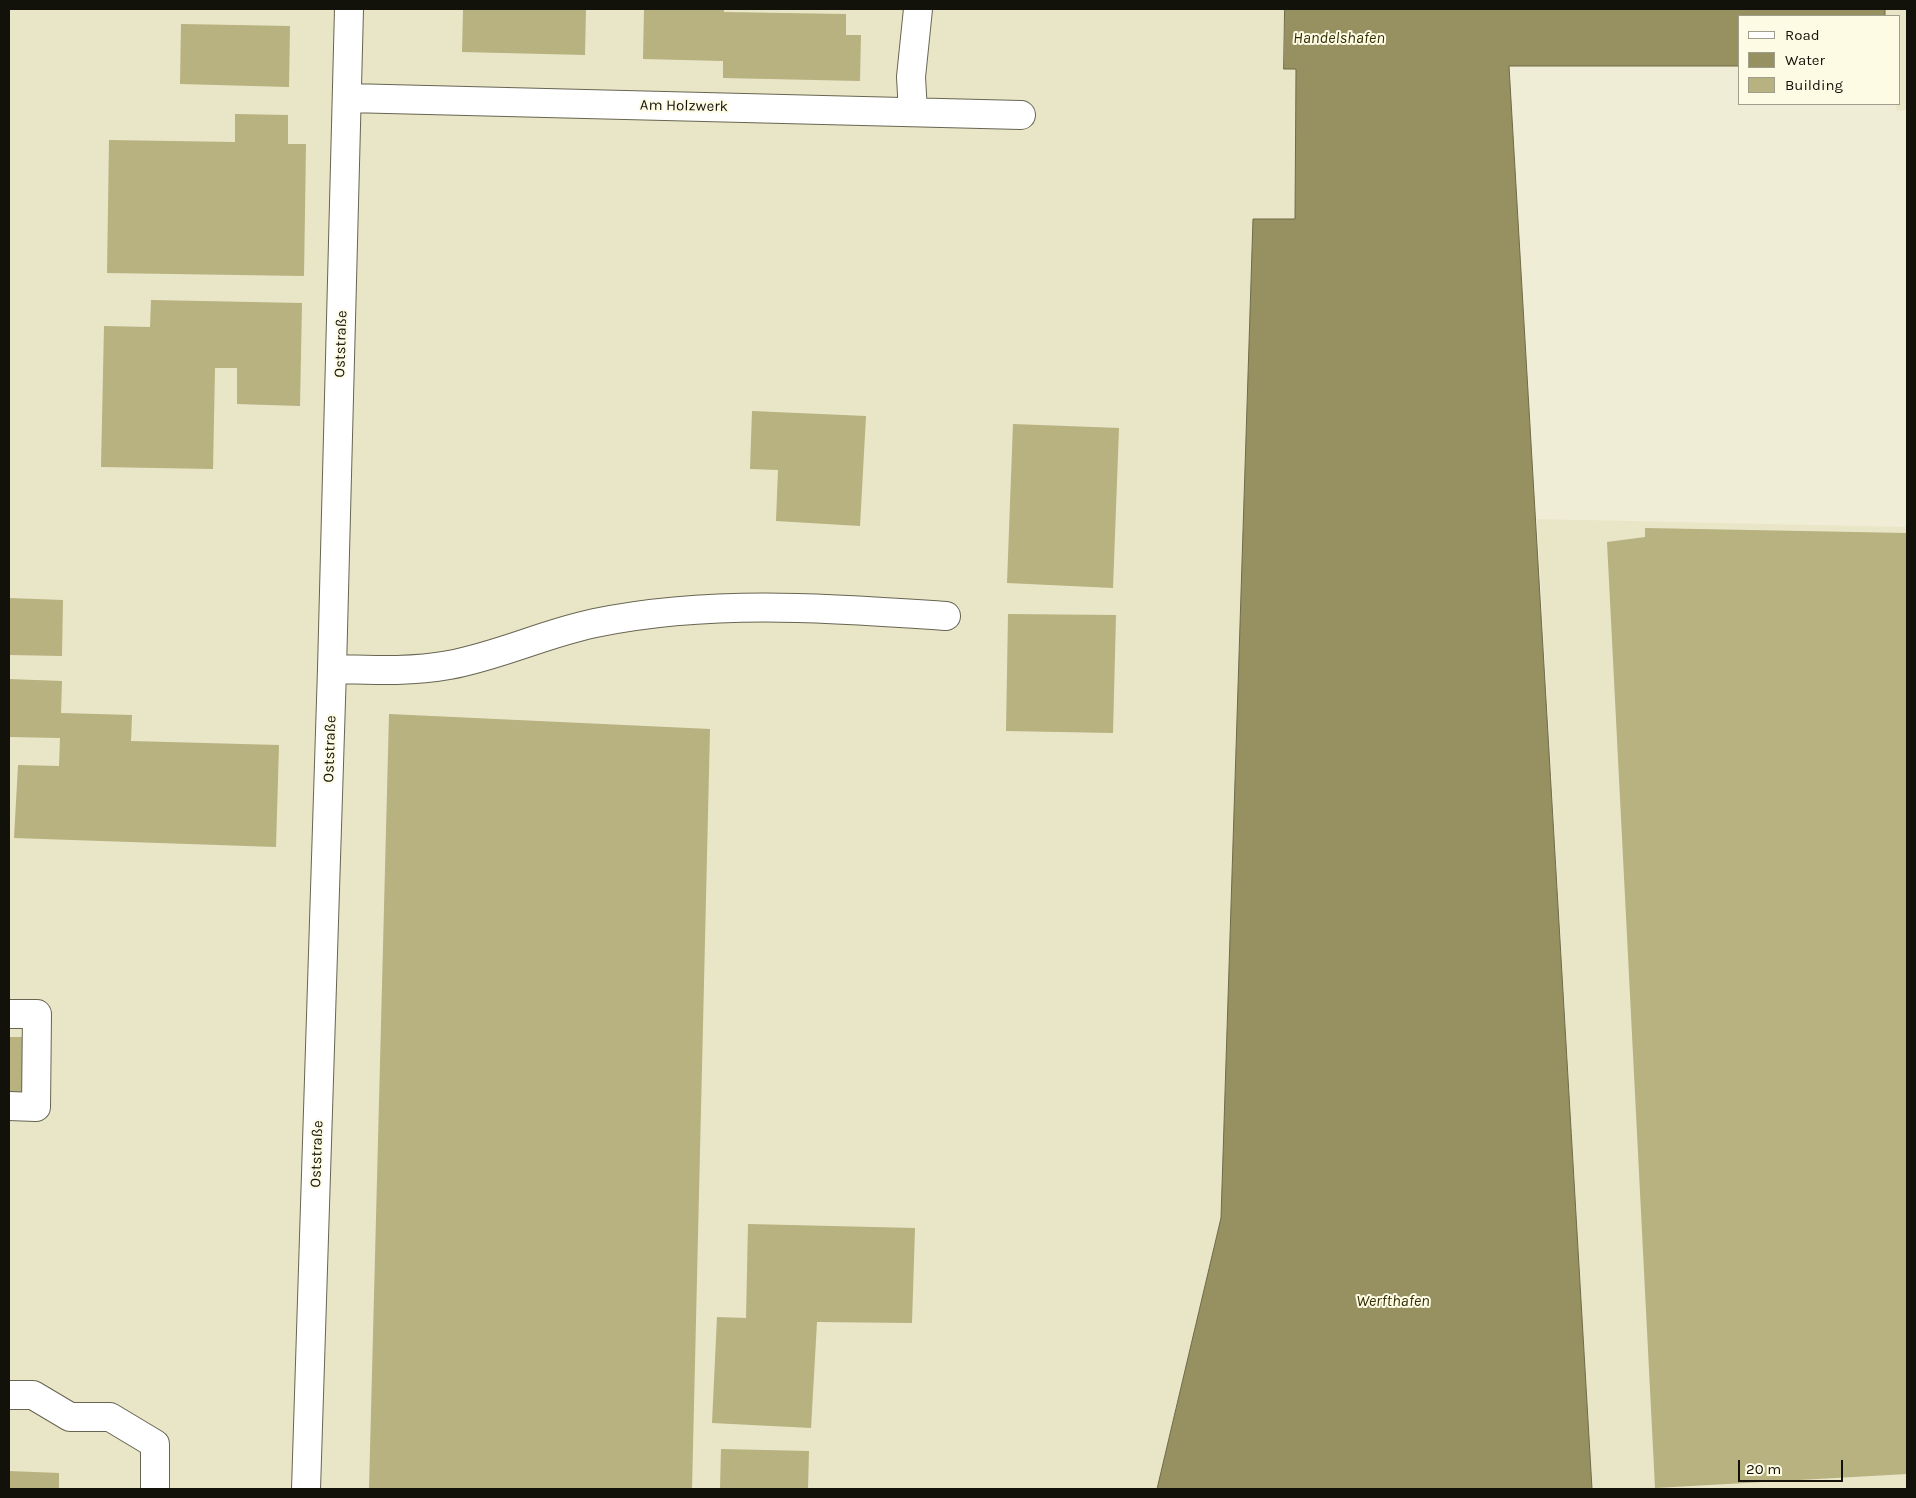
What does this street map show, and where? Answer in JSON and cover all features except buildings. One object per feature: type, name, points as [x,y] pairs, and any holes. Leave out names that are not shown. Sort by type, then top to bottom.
[{"type":"street","name":"Oststraße","points":[[306,1489],[332,669],[348,98],[348,9]]},
{"type":"street","points":[[913,112],[911,77],[918,9]]},
{"type":"street","name":"Am Holzwerk","points":[[348,98],[1020,115]]},
{"type":"street","points":[[332,669],[390,670],[449,665],[594,623],[686,610],[802,606],[946,616]]},
{"type":"street","points":[[9,1014],[37,1014],[36,1107],[9,1106]]},
{"type":"street","points":[[9,1395],[33,1395],[70,1417],[110,1417],[155,1444],[155,1489]]},
{"type":"shaded area","points":[[9,9],[1285,9],[1285,68],[1296,69],[1295,219],[1253,220],[1221,1218],[1157,1489],[9,1489]]},
{"type":"shaded area","points":[[1885,9],[1907,9],[1907,110],[1897,111],[1895,105],[1901,105],[1901,15],[1885,15]]},
{"type":"shaded area","points":[[1537,519],[1907,527],[1907,1489],[1592,1489]]},
{"type":"water","name":"Werfthafen","points":[[1285,9],[1885,9],[1885,15],[1738,15],[1738,66],[1509,66],[1592,1489],[1157,1489],[1221,1218],[1253,219],[1295,219],[1296,69],[1284,69]]},
{"type":"water label","name":"Handelshafen","points":[[1339,38]]}]
